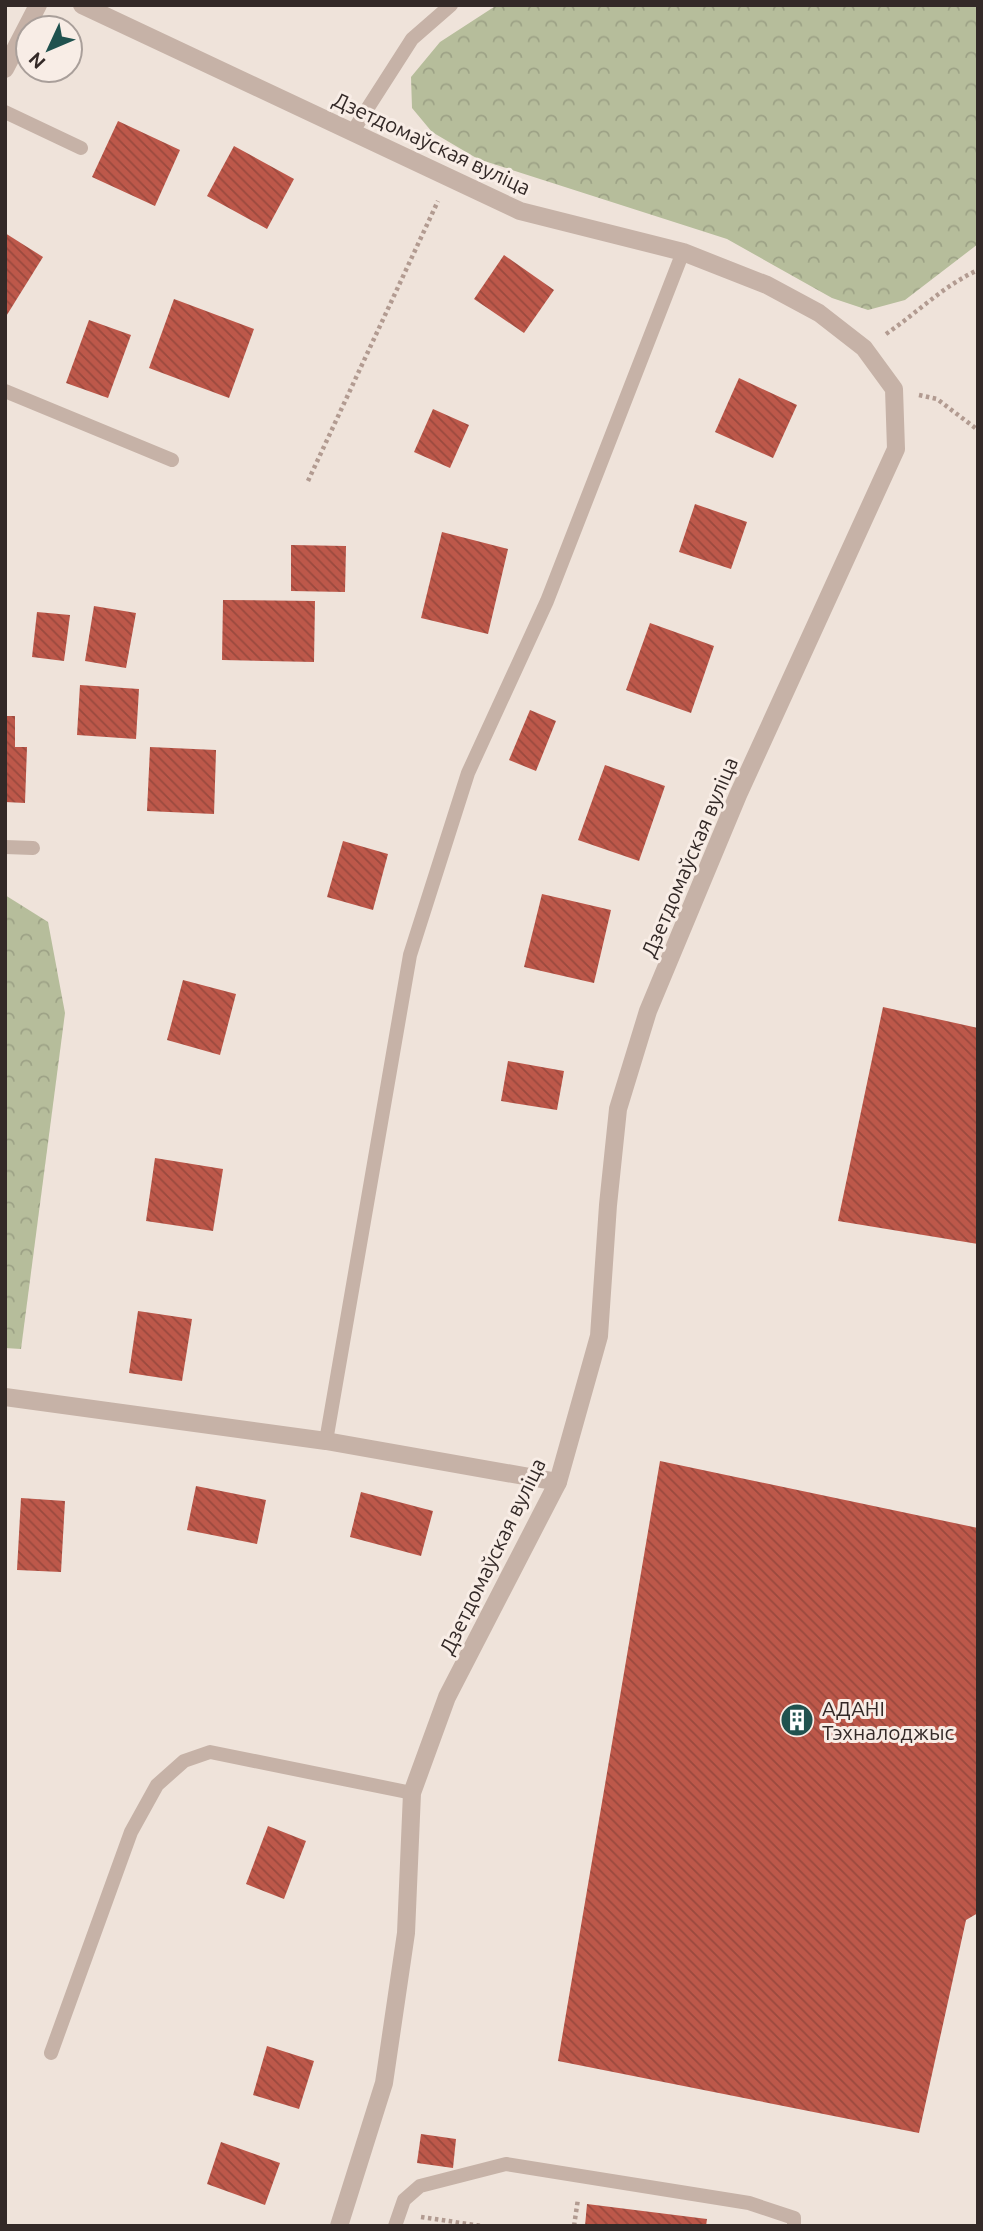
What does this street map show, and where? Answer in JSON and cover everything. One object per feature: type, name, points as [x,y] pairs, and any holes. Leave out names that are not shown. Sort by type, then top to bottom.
[{"type":"street","points":[[5,69],[38,5]]},
{"type":"street","name":"Дзетдомаўская вуліца","points":[[82,5],[520,212],[682,252],[767,285],[819,313],[864,348],[894,389],[896,449],[738,795],[648,1011],[618,1109],[599,1336],[558,1482],[447,1698],[412,1793],[406,1933],[384,2083],[339,2226]]},
{"type":"street","points":[[5,1397],[326,1441],[558,1482]]},
{"type":"lane","points":[[353,131],[412,39],[451,5]]},
{"type":"lane","points":[[5,112],[81,148]]},
{"type":"lane","points":[[326,1441],[411,955],[468,772],[547,601],[682,252]]},
{"type":"lane","points":[[5,391],[172,460]]},
{"type":"lane","points":[[5,847],[33,848]]},
{"type":"lane","points":[[51,2053],[131,1832],[157,1785],[184,1761],[210,1752],[412,1793]]},
{"type":"lane","points":[[395,2226],[404,2200],[420,2186],[506,2164],[749,2203],[794,2218],[794,2226]]},
{"type":"path","points":[[308,481],[448,178]]},
{"type":"path","points":[[864,348],[908,319],[954,281],[978,270]]},
{"type":"path","points":[[894,389],[937,400],[978,430]]},
{"type":"path","points":[[417,2226],[419,2217],[482,2226]]},
{"type":"green space","points":[[497,5],[978,5],[978,244],[905,300],[868,310],[832,298],[727,239],[478,159],[432,132],[412,108],[411,77],[440,42]]},
{"type":"green space","points":[[5,895],[48,922],[65,1013],[21,1349],[5,1348]]},
{"type":"building","points":[[118,121],[180,150],[155,206],[92,177]]},
{"type":"building","points":[[234,146],[294,179],[267,229],[207,196]]},
{"type":"building","points":[[5,233],[43,257],[5,318]]},
{"type":"building","points":[[504,255],[554,290],[524,333],[474,299]]},
{"type":"building","points":[[174,299],[254,329],[229,398],[149,368]]},
{"type":"building","points":[[89,320],[131,335],[108,398],[66,383]]},
{"type":"building","points":[[739,378],[797,405],[773,458],[715,432]]},
{"type":"building","points":[[433,409],[469,425],[450,468],[414,452]]},
{"type":"building","points":[[695,504],[747,522],[731,569],[679,552]]},
{"type":"building","points":[[442,532],[508,549],[488,634],[421,618]]},
{"type":"building","points":[[291,545],[346,546],[345,592],[291,591]]},
{"type":"building","points":[[223,600],[315,601],[314,662],[222,660]]},
{"type":"building","points":[[94,606],[136,613],[126,668],[85,661]]},
{"type":"building","points":[[37,612],[70,615],[64,661],[32,657]]},
{"type":"building","points":[[650,623],[714,646],[691,713],[626,690]]},
{"type":"building","points":[[80,685],[139,689],[136,739],[77,735]]},
{"type":"building","points":[[530,710],[556,721],[536,771],[509,760]]},
{"type":"building","points":[[5,716],[15,716],[15,747],[27,747],[25,803],[5,802]]},
{"type":"building","points":[[150,747],[216,750],[214,814],[147,811]]},
{"type":"building","points":[[605,765],[665,786],[639,861],[578,840]]},
{"type":"building","points":[[343,841],[388,854],[373,910],[327,897]]},
{"type":"building","points":[[542,894],[611,910],[594,983],[524,967]]},
{"type":"building","points":[[183,980],[236,994],[220,1055],[167,1040]]},
{"type":"building","points":[[883,1007],[978,1028],[978,1244],[838,1221]]},
{"type":"building","points":[[508,1061],[564,1071],[557,1110],[501,1101]]},
{"type":"building","points":[[155,1158],[223,1169],[213,1231],[146,1221]]},
{"type":"building","points":[[138,1311],[192,1319],[182,1381],[129,1373]]},
{"type":"building","name":"АДАНІ Тэхналоджыс","points":[[660,1461],[978,1528],[978,1913],[966,1920],[919,2133],[558,2061]]},
{"type":"building","points":[[196,1486],[266,1500],[257,1544],[187,1530]]},
{"type":"building","points":[[361,1492],[433,1511],[421,1556],[350,1537]]},
{"type":"building","points":[[21,1498],[65,1501],[61,1572],[17,1570]]},
{"type":"building","points":[[268,1826],[306,1841],[284,1899],[246,1884]]},
{"type":"building","points":[[267,2046],[314,2061],[299,2109],[253,2095]]},
{"type":"building","points":[[421,2134],[456,2139],[453,2168],[417,2163]]},
{"type":"building","points":[[221,2142],[280,2163],[265,2205],[207,2184]]},
{"type":"building","points":[[587,2204],[707,2219],[706,2226],[585,2226]]},
{"type":"place","name":"АДАНІ Тэхналоджыс","points":[[797,1720]]}]
